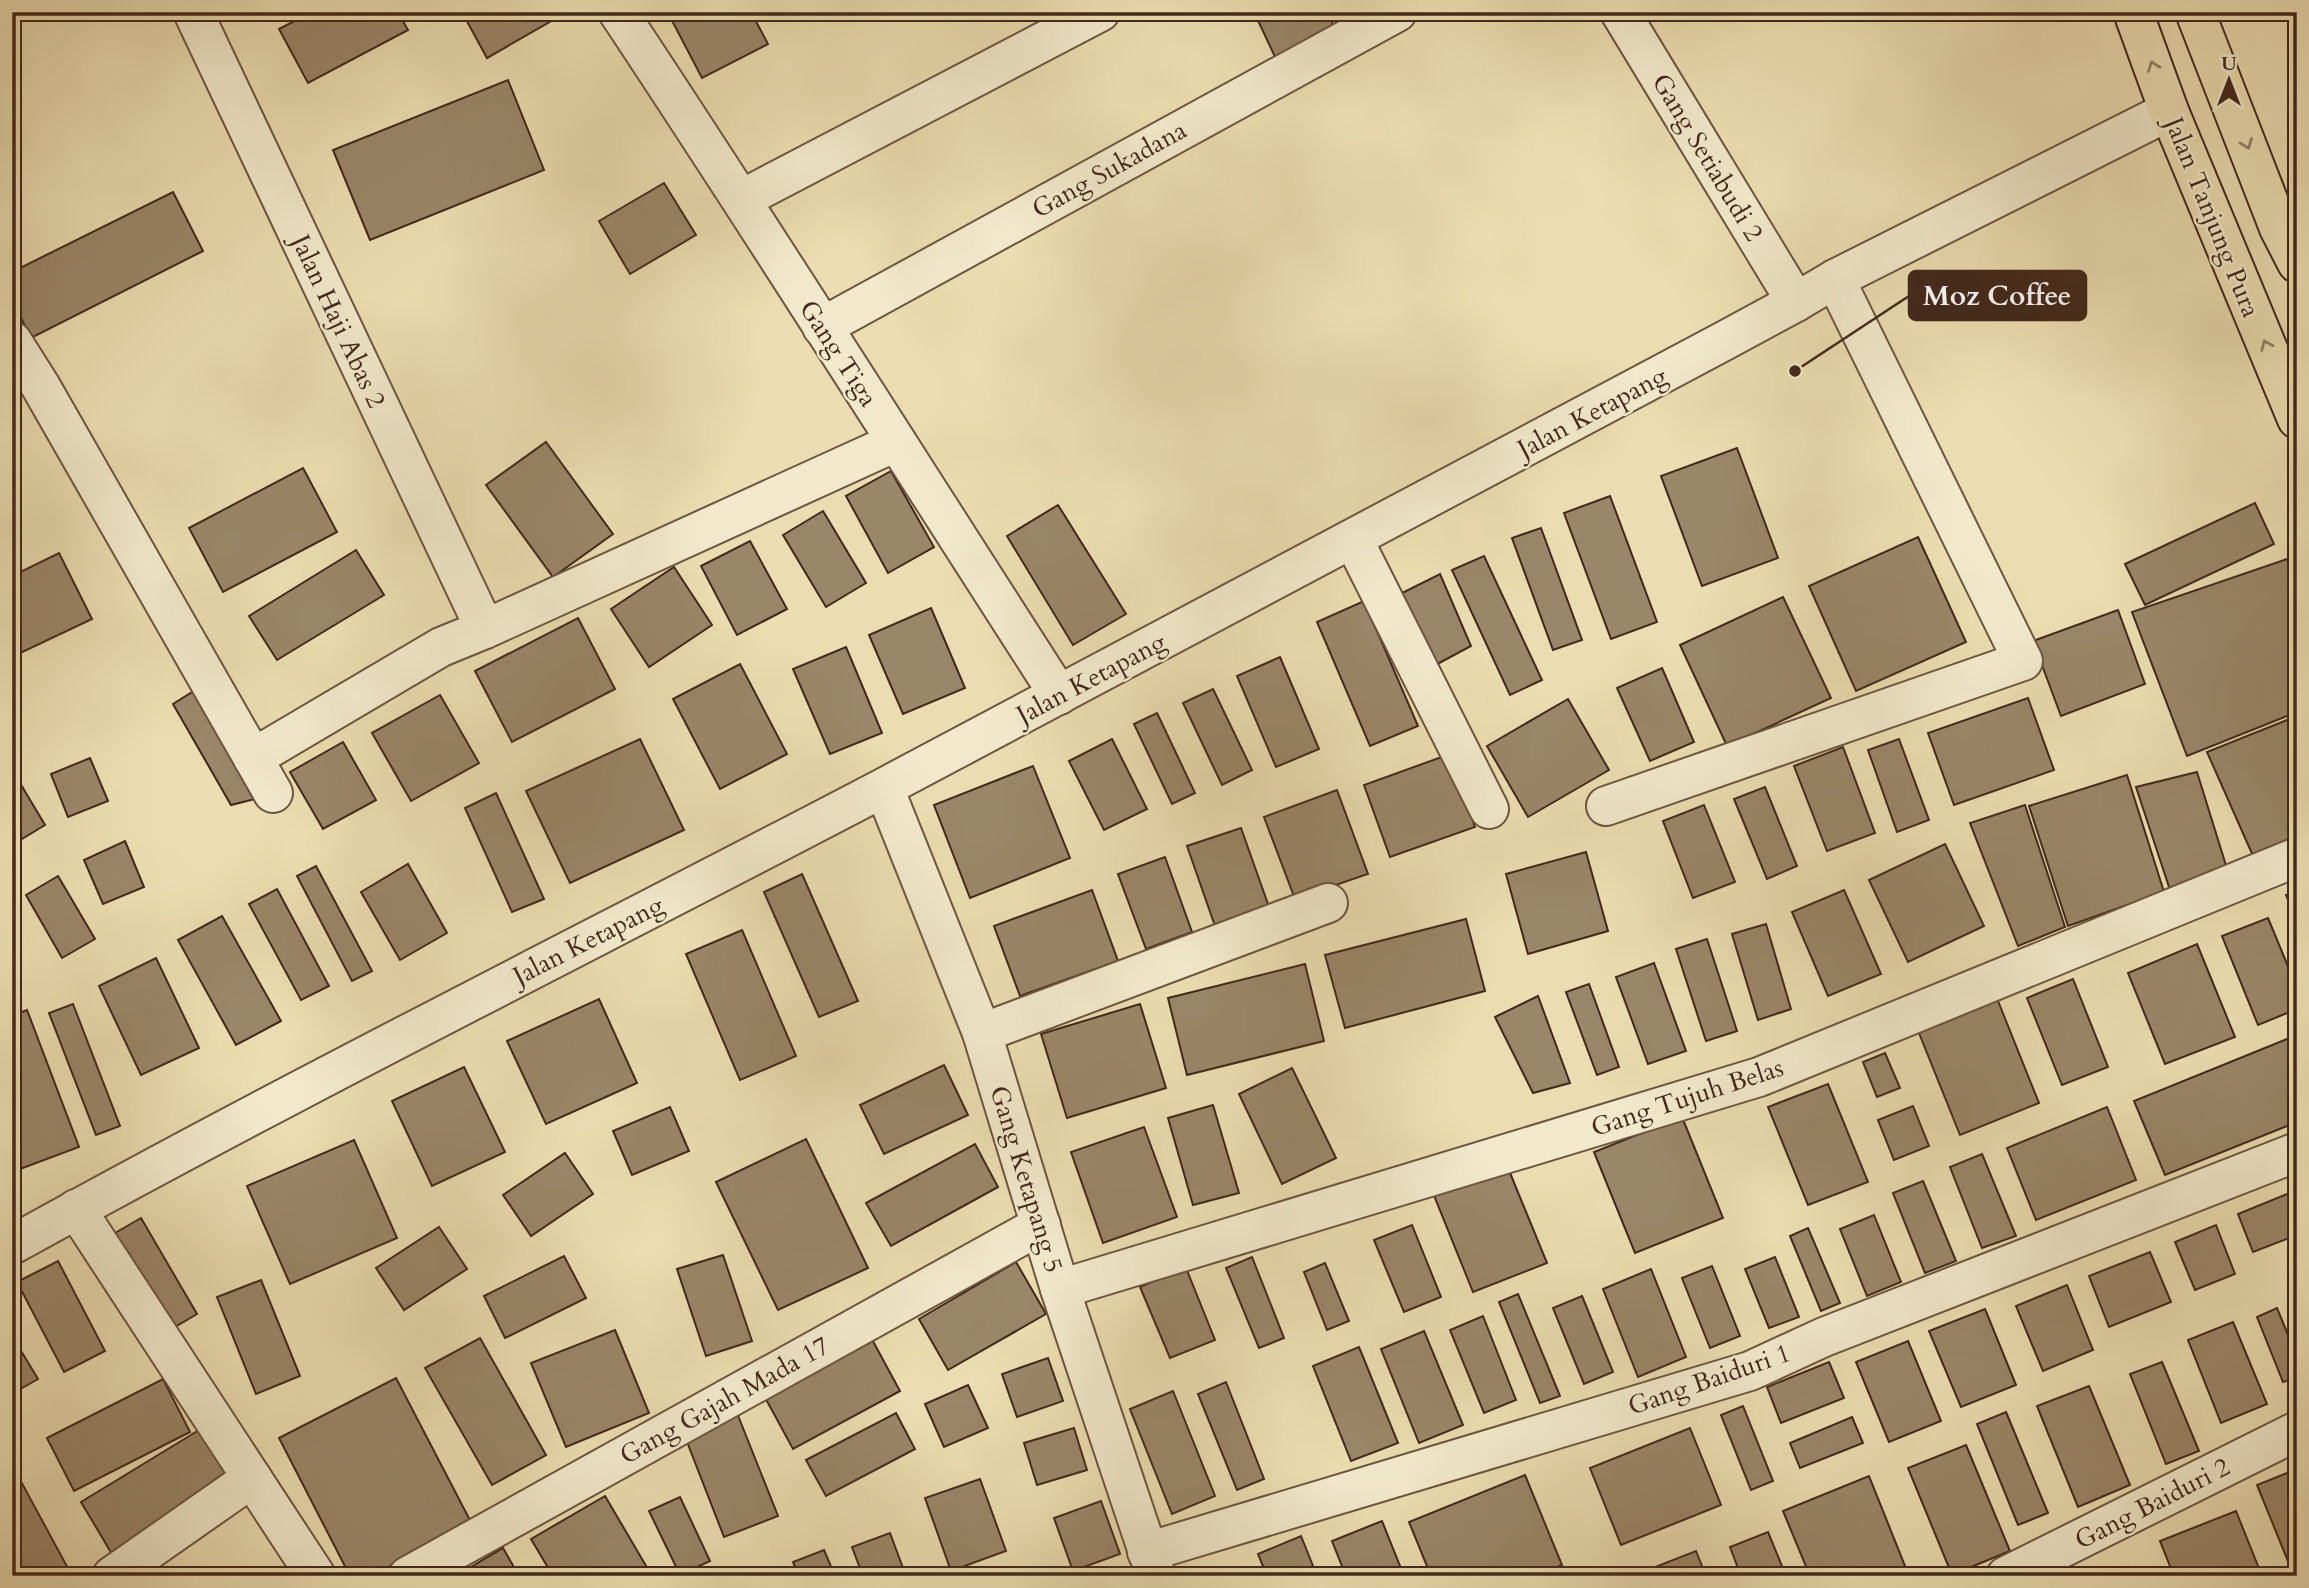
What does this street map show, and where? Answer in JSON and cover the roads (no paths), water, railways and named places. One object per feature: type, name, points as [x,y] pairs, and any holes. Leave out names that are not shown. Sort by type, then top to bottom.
[{"type":"highway","name":"Jalan Tanjung Pura","points":[[2133,12],[2169,111],[2295,411]]},
{"type":"highway","points":[[2195,12],[2288,223],[2297,263]]},
{"type":"street","name":"Jalan Haji Abas 2","points":[[192,12],[485,629]]},
{"type":"street","name":"Gang Tiga","points":[[618,12],[742,199],[1059,695]]},
{"type":"street","points":[[742,199],[1100,12]]},
{"type":"street","name":"Gang Sukadana","points":[[822,327],[1397,12]]},
{"type":"street","name":"Gang Setiabudi 2","points":[[1620,12],[1796,302]]},
{"type":"street","name":"Jalan Ketapang","points":[[12,1245],[528,971],[1354,541],[1835,279],[2169,111]]},
{"type":"street","points":[[1606,806],[2022,661],[1835,279]]},
{"type":"street","points":[[12,341],[41,387],[273,793]]},
{"type":"street","points":[[253,758],[441,647],[896,442]]},
{"type":"street","points":[[1354,541],[1489,809]]},
{"type":"street","name":"Gang Ketapang 5","points":[[884,788],[982,1032],[1060,1289],[1152,1564]]},
{"type":"street","name":"Gang Tujuh Belas","points":[[1060,1289],[1759,1077],[2297,857]]},
{"type":"street","points":[[982,1032],[1328,904]]},
{"type":"street","name":"Gang Baiduri 1","points":[[1152,1564],[1750,1371],[1824,1337],[2297,1152]]},
{"type":"street","points":[[76,1209],[316,1576]]},
{"type":"street","name":"Gang Gajah Mada 17","points":[[408,1576],[1041,1225]]},
{"type":"street","name":"Gang Baiduri 2","points":[[2007,1576],[2297,1431]]},
{"type":"street","points":[[112,1576],[252,1478]]},
{"type":"place","name":"Moz Coffee","points":[[1795,371]]}]
